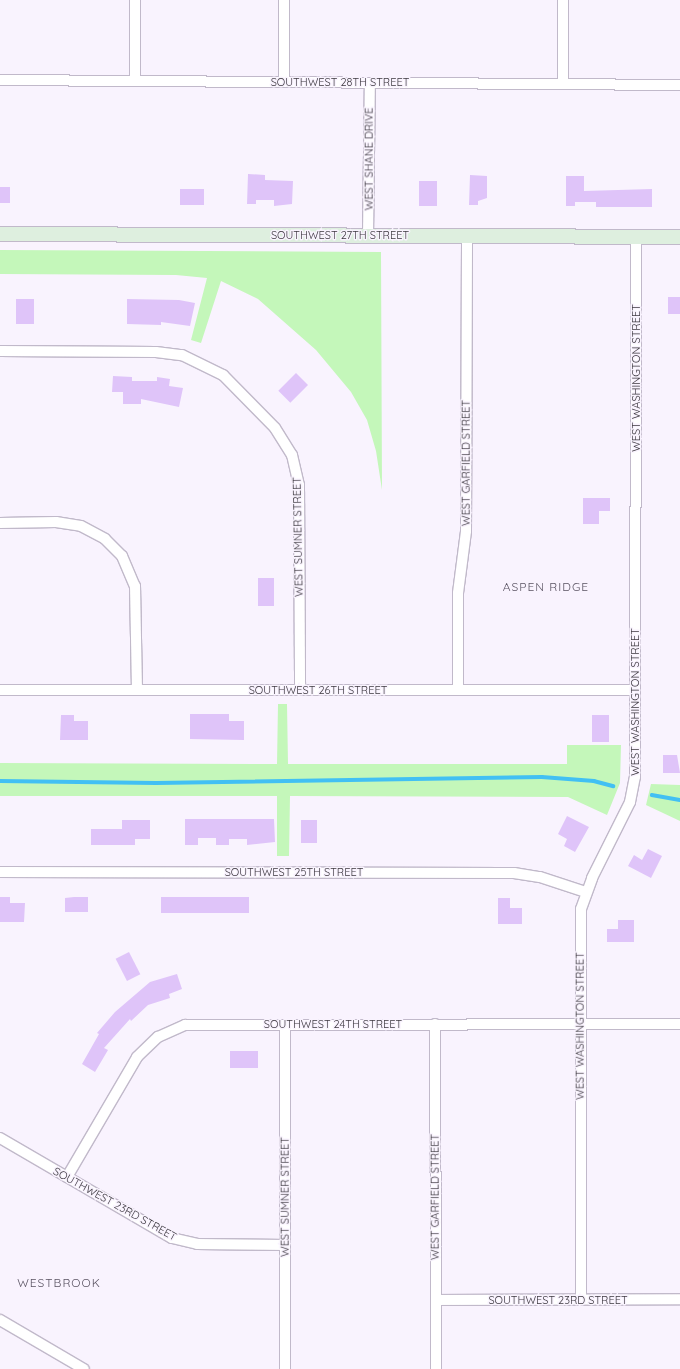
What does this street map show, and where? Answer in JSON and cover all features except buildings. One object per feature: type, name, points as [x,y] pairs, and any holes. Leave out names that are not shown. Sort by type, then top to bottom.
[{"type":"street","points":[[135,0],[135,81]]},
{"type":"street","points":[[284,0],[284,82]]},
{"type":"street","points":[[563,0],[564,83]]},
{"type":"street","name":"SOUTHWEST 28TH STREET","points":[[0,80],[680,85]]},
{"type":"street","name":"WEST SHANE DRIVE","points":[[368,236],[370,83]]},
{"type":"street","name":"SOUTHWEST 27TH STREET","points":[[0,234],[680,237]]},
{"type":"street","name":"WEST GARFIELD STREET","points":[[458,690],[458,593],[466,531],[467,236]]},
{"type":"street","name":"WEST WASHINGTON STREET","points":[[580,1300],[580,927],[586,892],[633,790],[636,690],[636,237]]},
{"type":"street","name":"WEST SUMNER STREET","points":[[0,351],[156,352],[182,355],[204,363],[223,375],[275,428],[292,455],[299,485],[300,690]]},
{"type":"street","points":[[0,523],[56,522],[81,526],[105,539],[122,556],[136,586],[137,690]]},
{"type":"street","name":"SOUTHWEST 26TH STREET","points":[[0,690],[636,690]]},
{"type":"street","name":"SOUTHWEST 25TH STREET","points":[[0,872],[514,873],[540,877],[586,892]]},
{"type":"street","name":"SOUTHWEST 24TH STREET","points":[[67,1177],[137,1057],[158,1037],[171,1030],[199,1023],[285,1025],[680,1024]]},
{"type":"street","name":"WEST GARFIELD STREET","points":[[435,1024],[436,1369]]},
{"type":"street","name":"WEST SUMNER STREET","points":[[285,1025],[286,1369]]},
{"type":"street","name":"SOUTHWEST 23RD STREET","points":[[0,1138],[159,1231],[186,1243],[285,1245]]},
{"type":"street","name":"SOUTHWEST 23RD STREET","points":[[436,1300],[680,1299]]},
{"type":"street","points":[[0,1320],[84,1369]]},
{"type":"green space","points":[[0,250],[381,252],[382,490],[376,451],[367,420],[351,392],[316,350],[258,299],[221,281],[201,343],[191,340],[207,278],[176,275],[0,274]]},
{"type":"green space","points":[[278,704],[287,704],[288,764],[567,764],[567,745],[621,745],[620,783],[607,815],[568,797],[290,796],[289,856],[277,856],[277,796],[0,796],[0,763],[277,764]]},
{"type":"green space","points":[[651,784],[680,785],[680,821],[646,805]]},
{"type":"waterway","points":[[0,781],[156,783],[542,777],[594,781],[613,786]]},
{"type":"waterway","points":[[652,795],[680,800]]},
{"type":"district","name":"ASPEN RIDGE","points":[[546,587]]},
{"type":"district","name":"WESTBROOK","points":[[59,1283]]}]
